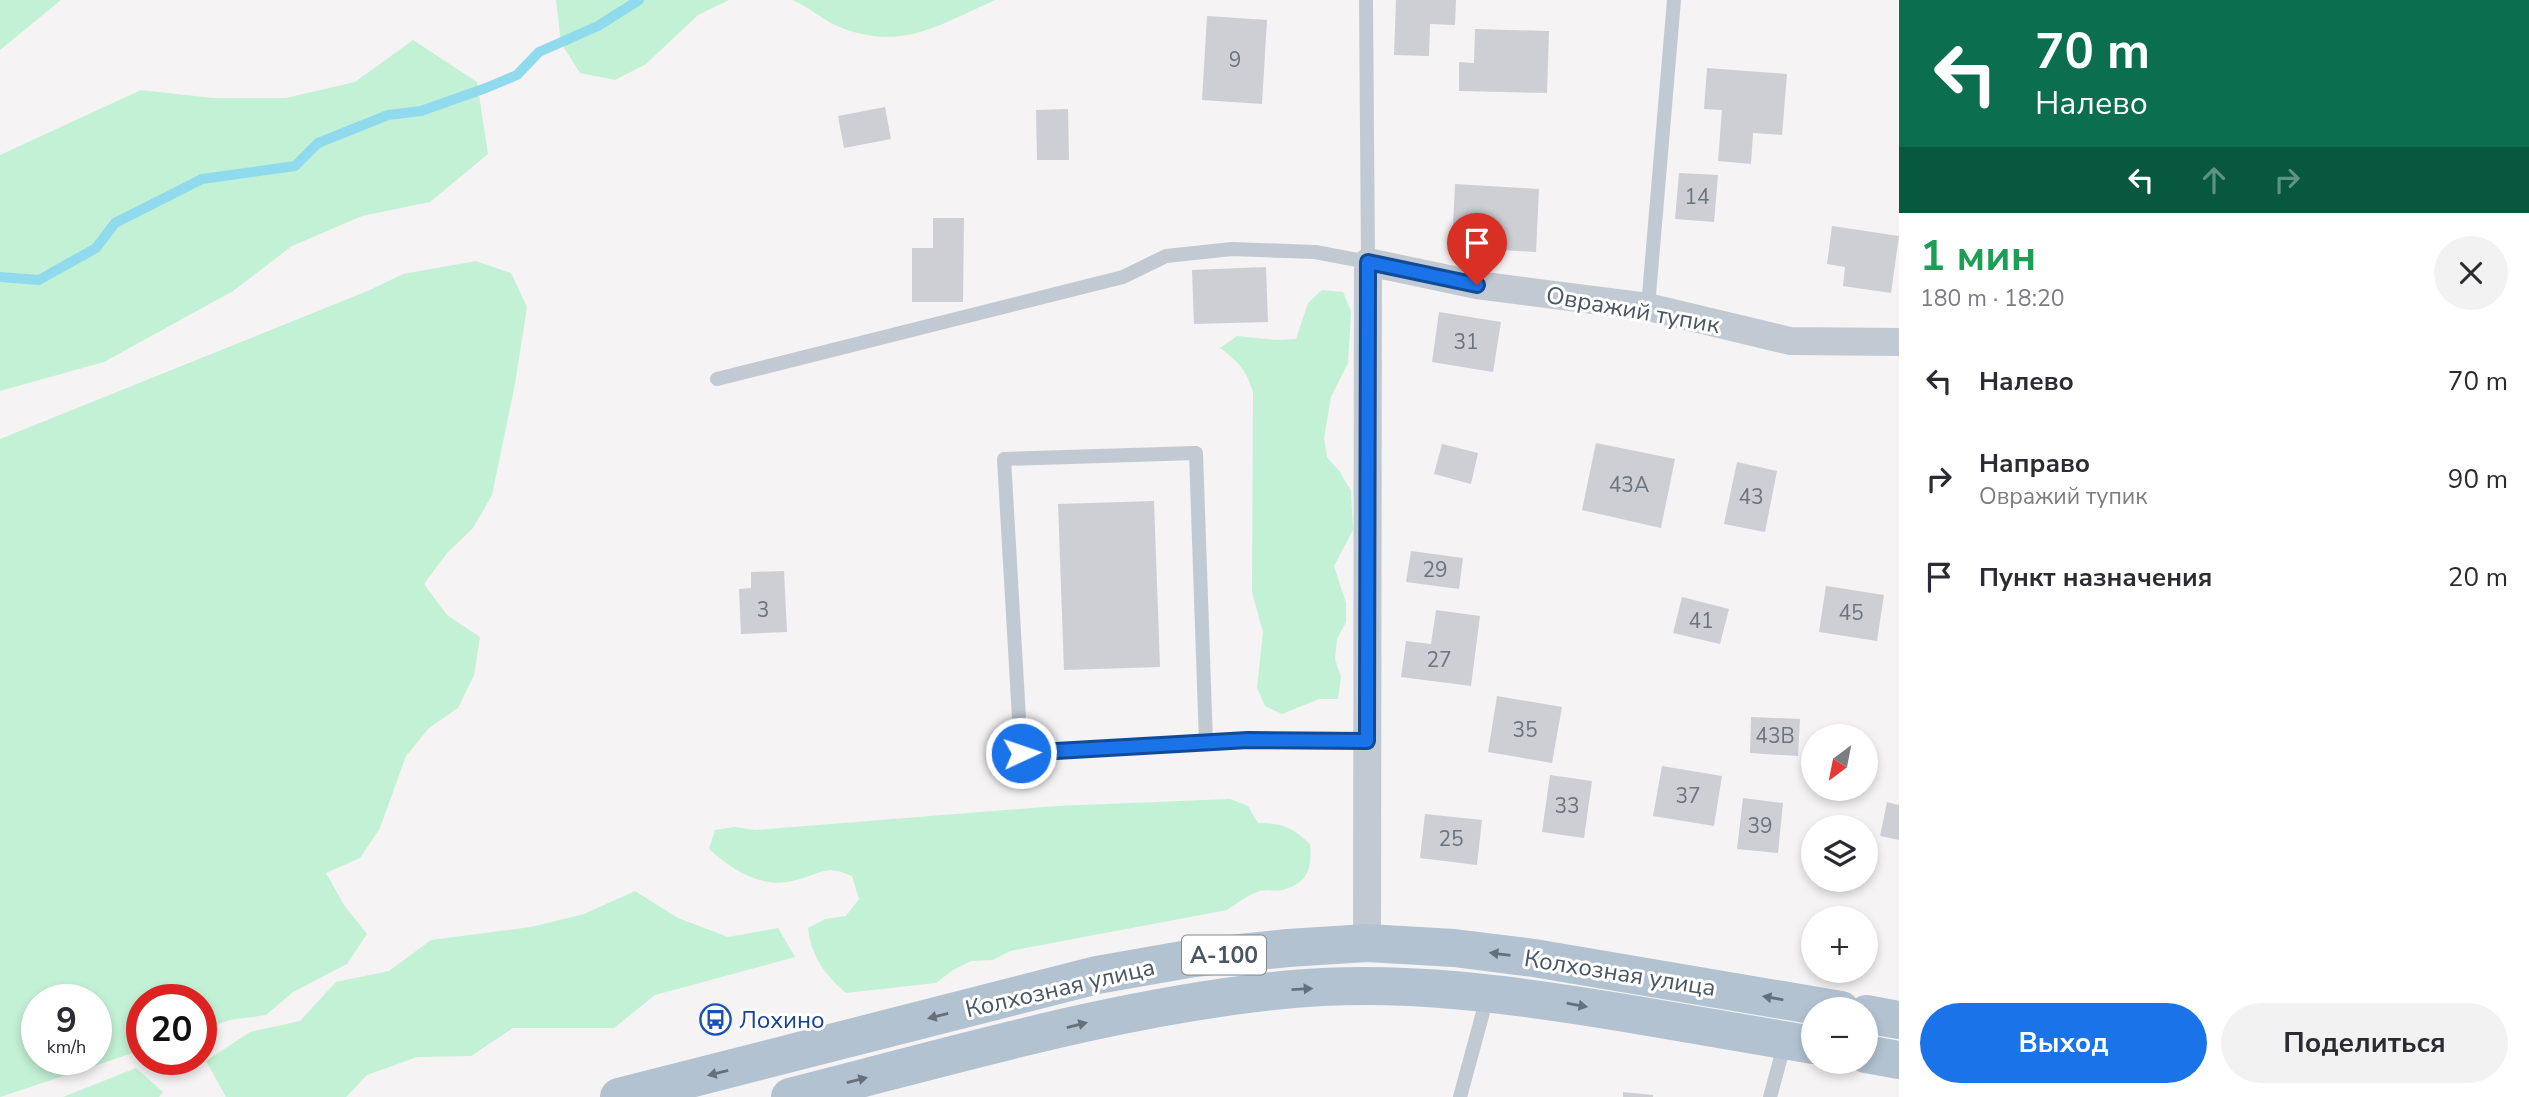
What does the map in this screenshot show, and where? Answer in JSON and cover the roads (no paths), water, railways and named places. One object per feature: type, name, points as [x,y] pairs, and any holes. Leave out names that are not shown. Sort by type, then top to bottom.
[{"type":"main road","name":"Колхозная улица","points":[[619,1097],[1097,975],[1194,958],[1288,948],[1367,943],[1454,948],[1534,958],[1801,1003]]},
{"type":"main road","name":"Колхозная улица","points":[[790,1097],[1108,1017],[1293,989],[1382,986],[1452,989],[1526,997],[1799,1043]]},
{"type":"main road","points":[[1878,1016],[1899,1020]]},
{"type":"main road","points":[[1878,1056],[1899,1060]]},
{"type":"street","name":"Овражий тупик","points":[[1368,262],[1477,285],[1648,307],[1790,341],[1899,342]]},
{"type":"street","points":[[1367,943],[1368,262]]},
{"type":"lane","points":[[717,379],[1123,277],[1166,256],[1232,249],[1315,252],[1368,262],[1366,0]]},
{"type":"lane","points":[[1648,307],[1674,0]]},
{"type":"lane","points":[[1206,743],[1196,453],[1004,458],[1021,753],[1206,743],[1248,740],[1367,741]]},
{"type":"lane","points":[[1461,1097],[1489,993]]},
{"type":"lane","points":[[1770,1097],[1799,1043]]},
{"type":"waterway","points":[[0,277],[39,280],[96,248],[115,223],[202,179],[295,166],[318,143],[388,115],[421,111],[517,75],[539,52],[598,26],[639,0]]},
{"type":"place","name":"Лохино","points":[[716,1020]]}]
